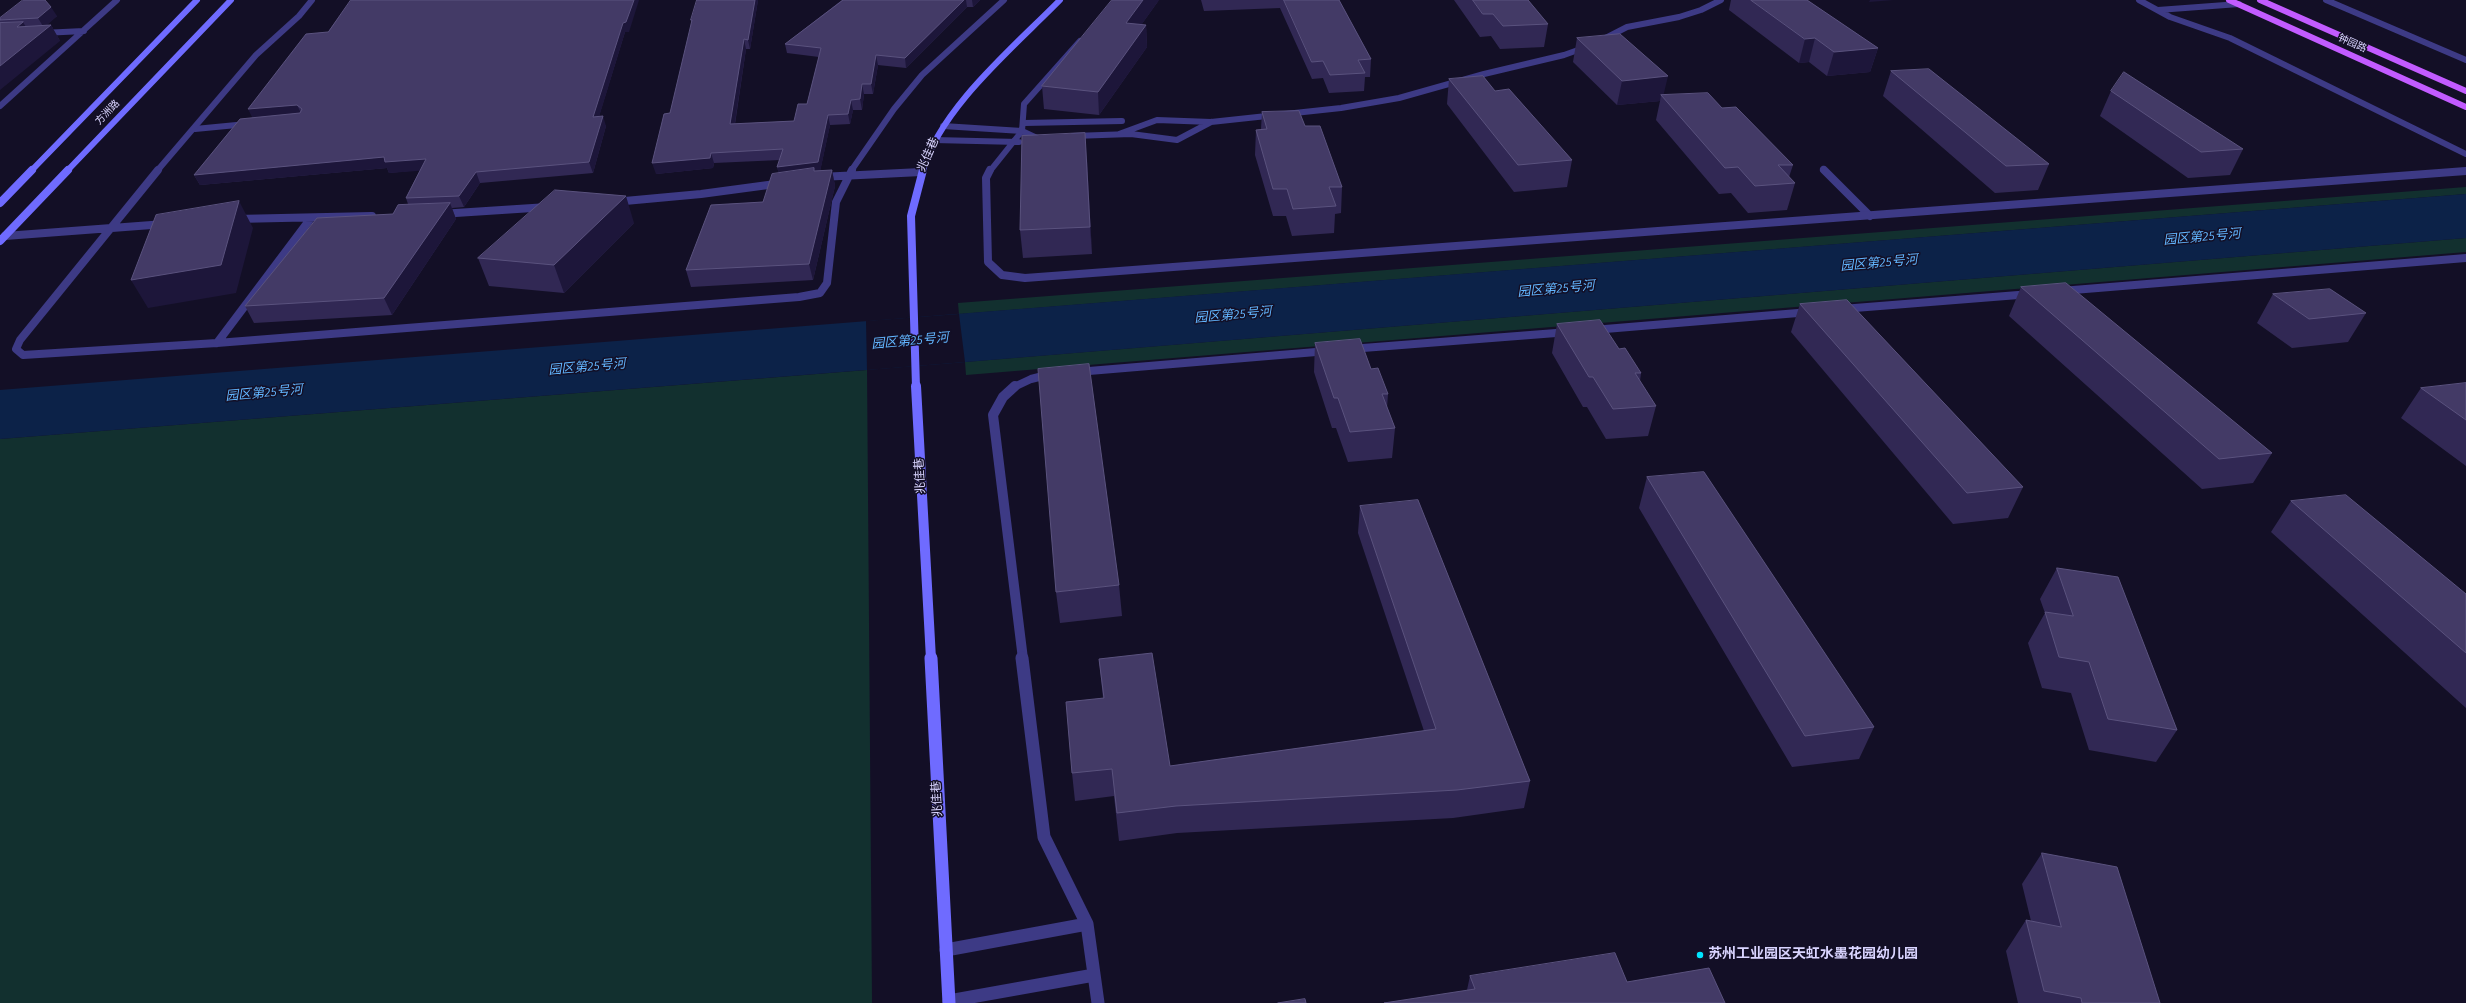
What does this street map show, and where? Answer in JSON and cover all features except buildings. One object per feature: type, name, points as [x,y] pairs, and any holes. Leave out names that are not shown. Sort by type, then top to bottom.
[{"type":"main road","name":"钟园路","points":[[2229,0],[2466,107]]},
{"type":"main road","name":"钟园路","points":[[2260,0],[2466,91]]},
{"type":"street","points":[[0,106],[118,0]]},
{"type":"street","name":"方洲路","points":[[0,202],[197,0]]},
{"type":"street","name":"方洲路","points":[[2,238],[231,0]]},
{"type":"street","points":[[312,0],[299,16],[256,55],[195,129],[109,228],[20,340],[16,349],[23,355],[38,356],[217,343],[812,296],[824,289],[827,283],[836,202],[849,174],[894,109],[922,75],[1004,0]]},
{"type":"street","name":"兆佳巷","points":[[949,1002],[915,366],[911,216],[921,172],[934,140],[943,126],[964,98],[1060,0]]},
{"type":"street","points":[[1119,134],[1157,120],[1211,122],[1340,108],[1399,98],[1484,74],[1564,55],[1592,45],[1627,27],[1679,17],[1702,10],[1721,0]]},
{"type":"street","points":[[2139,0],[2156,10],[2230,38],[2466,154]]},
{"type":"street","points":[[2326,0],[2466,60]]},
{"type":"street","points":[[2156,10],[2239,4]]},
{"type":"street","points":[[38,33],[84,31]]},
{"type":"street","points":[[1085,35],[1024,104],[1023,127],[1014,143],[993,165],[986,178],[988,262],[993,272],[1003,276],[1015,278],[2466,171]]},
{"type":"street","points":[[943,126],[1023,127],[1122,121]]},
{"type":"street","points":[[1067,136],[1119,134],[1177,140],[1186,138],[1211,122]]},
{"type":"street","points":[[195,129],[257,124]]},
{"type":"street","points":[[934,140],[1014,143],[1041,138],[1023,127]]},
{"type":"street","points":[[1823,169],[1870,216]]},
{"type":"street","points":[[809,179],[849,174],[921,172]]},
{"type":"street","points":[[608,202],[701,194],[793,181]]},
{"type":"street","points":[[429,214],[554,207]]},
{"type":"street","points":[[224,220],[381,216]]},
{"type":"street","points":[[217,343],[311,218]]},
{"type":"street","points":[[2,238],[170,224]]},
{"type":"street","points":[[1098,1003],[1087,924],[1044,837],[993,415],[999,401],[1009,389],[1023,381],[1061,373],[2466,258]]},
{"type":"street","points":[[946,950],[1087,924]]},
{"type":"street","points":[[949,1002],[1094,975]]},
{"type":"green space","points":[[2466,187],[2466,194],[959,314],[958,303]]},
{"type":"green space","points":[[2466,238],[2466,252],[966,375],[965,362]]},
{"type":"green space","points":[[867,370],[872,1003],[0,1003],[0,439]]},
{"type":"water","name":"园区第25号河","points":[[2466,194],[2466,238],[954,363],[0,439],[0,390]]},
{"type":"pier","points":[[959,314],[965,362],[867,370],[866,321]]},
{"type":"place","name":"苏州工业园区天虹水墨花园幼儿园","points":[[1700,955]]}]
